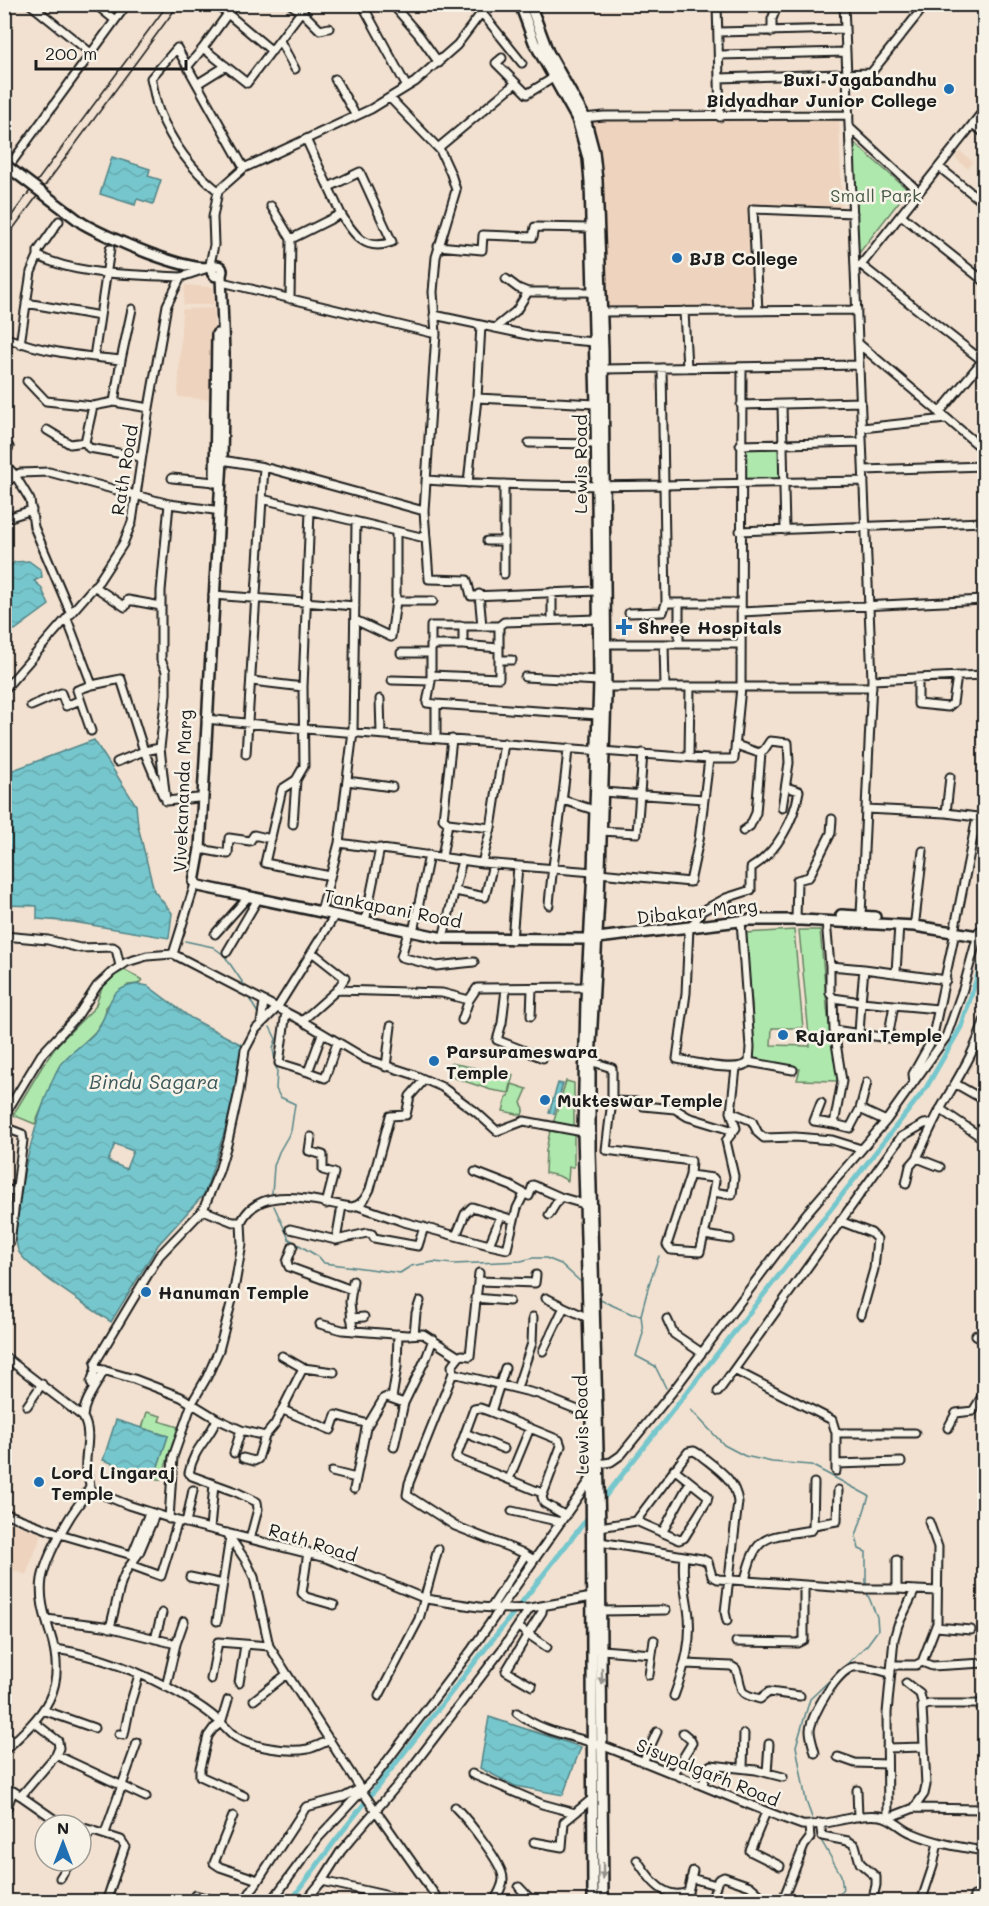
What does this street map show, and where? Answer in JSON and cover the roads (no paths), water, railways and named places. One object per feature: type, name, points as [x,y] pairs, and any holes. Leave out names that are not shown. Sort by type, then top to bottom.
[{"type":"main road","name":"Lewis Road","points":[[520,4],[534,42],[553,78],[581,118],[588,158],[606,644],[598,715],[602,792],[593,943],[588,1202]]},
{"type":"main road","name":"Lewis Road","points":[[530,4],[548,52],[581,118],[594,153],[597,180],[603,369],[597,591],[602,684],[600,750],[594,810],[596,872]]},
{"type":"main road","points":[[4,164],[82,223],[113,240],[175,262],[215,273]]},
{"type":"main road","name":"Vivekananda Marg","points":[[194,883],[192,878],[213,558],[222,460],[224,354],[215,273]]},
{"type":"main road","name":"Vivekananda Marg","points":[[194,883],[200,849],[202,749],[206,719],[213,595],[217,391],[215,273]]},
{"type":"main road","name":"Tankapani Road","points":[[194,883],[253,898],[443,938],[593,943]]},
{"type":"main road","name":"Dibakar Marg","points":[[798,920],[813,915],[861,915],[915,920],[955,930]]},
{"type":"main road","name":"Dibakar Marg","points":[[593,943],[741,921],[826,921],[899,925],[982,934]]},
{"type":"main road","name":"Lewis Road","points":[[593,943],[586,987],[583,1132],[588,1202],[594,1416],[598,1464],[595,1493],[596,1597],[603,1902]]},
{"type":"main road","name":"Lewis Road","points":[[591,1300],[588,1318],[593,1348]]},
{"type":"main road","name":"Lewis Road","points":[[594,1416],[590,1480],[595,1493]]},
{"type":"main road","name":"Lewis Road","points":[[593,1902],[593,1798],[602,1650],[601,1611],[596,1597],[600,1542],[597,1523]]},
{"type":"street","points":[[30,4],[92,54]]},
{"type":"street","points":[[95,4],[115,20]]},
{"type":"street","points":[[216,4],[272,51]]},
{"type":"street","points":[[188,66],[235,4]]},
{"type":"street","points":[[290,4],[302,12],[320,30],[328,28]]},
{"type":"street","points":[[203,48],[247,83],[307,4]]},
{"type":"street","points":[[362,4],[406,87]]},
{"type":"street","points":[[392,4],[439,63]]},
{"type":"street","points":[[472,4],[482,13],[522,63]]},
{"type":"street","points":[[215,273],[213,217],[218,191],[244,168],[356,116],[406,87],[439,63],[457,45],[488,4]]},
{"type":"street","points":[[717,4],[720,117]]},
{"type":"street","points":[[844,4],[853,213],[858,266],[857,310],[872,683],[861,915]]},
{"type":"street","points":[[720,78],[871,73],[926,4]]},
{"type":"street","points":[[772,32],[772,19],[777,5]]},
{"type":"street","points":[[5,172],[92,54],[124,6]]},
{"type":"street","points":[[718,32],[845,28]]},
{"type":"street","points":[[280,41],[295,69]]},
{"type":"street","points":[[218,191],[199,176],[185,160],[159,111],[151,78],[177,48],[244,168]]},
{"type":"street","points":[[719,55],[846,52]]},
{"type":"street","points":[[502,58],[496,63],[527,94],[553,78]]},
{"type":"street","points":[[197,84],[226,66]]},
{"type":"street","points":[[335,79],[356,116]]},
{"type":"street","points":[[438,148],[516,83]]},
{"type":"street","points":[[390,98],[438,148],[456,189],[438,246],[433,292],[435,334],[424,511],[429,579],[467,580],[471,596],[597,591]]},
{"type":"street","points":[[858,266],[984,110]]},
{"type":"street","points":[[581,118],[849,115]]},
{"type":"street","points":[[973,124],[984,133]]},
{"type":"street","points":[[850,128],[919,192]]},
{"type":"street","points":[[306,138],[341,214],[352,231],[368,244],[381,246],[392,242],[360,172],[329,187]]},
{"type":"street","points":[[939,167],[984,203]]},
{"type":"street","points":[[272,206],[291,239],[290,299]]},
{"type":"street","points":[[758,311],[753,209],[853,213]]},
{"type":"street","points":[[291,239],[341,214]]},
{"type":"street","points":[[901,215],[984,281]]},
{"type":"street","points":[[20,344],[31,272],[38,251],[59,221]]},
{"type":"street","points":[[438,246],[482,250],[483,235],[532,237],[535,227],[590,228]]},
{"type":"street","points":[[94,357],[110,249]]},
{"type":"street","points":[[38,256],[56,263],[107,273],[181,278],[215,273],[290,299],[435,334]]},
{"type":"street","points":[[858,266],[983,361],[939,413]]},
{"type":"street","name":"Rath Road","points":[[4,690],[94,586],[123,544],[132,522],[137,495],[141,457],[167,305],[181,278]]},
{"type":"street","points":[[506,279],[528,292],[592,292]]},
{"type":"street","points":[[495,328],[516,311],[528,292]]},
{"type":"street","points":[[26,303],[100,316]]},
{"type":"street","points":[[114,402],[132,309]]},
{"type":"street","points":[[601,312],[857,310]]},
{"type":"street","points":[[684,311],[687,368]]},
{"type":"street","points":[[434,315],[537,337],[594,342]]},
{"type":"street","points":[[468,483],[477,398],[481,325]]},
{"type":"street","points":[[4,337],[27,346],[121,360]]},
{"type":"street","points":[[859,344],[984,450]]},
{"type":"street","points":[[603,369],[860,365]]},
{"type":"street","points":[[206,719],[305,729],[734,759],[741,687],[742,367]]},
{"type":"street","points":[[629,613],[663,612],[666,603],[662,368]]},
{"type":"street","points":[[27,381],[46,401],[93,406],[114,402],[149,408]]},
{"type":"street","points":[[477,398],[596,404]]},
{"type":"street","points":[[741,405],[861,402]]},
{"type":"street","points":[[782,405],[786,530]]},
{"type":"street","points":[[84,442],[93,406]]},
{"type":"street","points":[[862,428],[946,419]]},
{"type":"street","points":[[47,430],[70,444],[84,442]]},
{"type":"street","points":[[84,442],[89,448],[141,457]]},
{"type":"street","points":[[740,445],[862,442]]},
{"type":"street","points":[[4,443],[9,447],[4,455]]},
{"type":"street","points":[[529,443],[597,444]]},
{"type":"street","points":[[222,460],[264,467],[424,511]]},
{"type":"street","points":[[4,464],[15,475],[30,500],[34,527],[69,616],[92,685]]},
{"type":"street","points":[[864,470],[984,466]]},
{"type":"street","points":[[246,754],[264,467]]},
{"type":"street","points":[[4,483],[15,475],[49,472],[169,504],[214,510]]},
{"type":"street","points":[[172,478],[214,482]]},
{"type":"street","points":[[427,480],[468,483],[601,485],[864,481]]},
{"type":"street","points":[[504,484],[504,574]]},
{"type":"street","points":[[262,499],[425,538]]},
{"type":"street","points":[[166,801],[160,748],[166,694],[166,671],[161,660],[161,606],[169,504]]},
{"type":"street","points":[[4,519],[32,510]]},
{"type":"street","points":[[293,824],[296,780],[304,766],[303,687],[310,511]]},
{"type":"street","points":[[321,912],[339,843],[353,732],[356,522]]},
{"type":"street","points":[[740,531],[984,522]]},
{"type":"street","points":[[355,620],[391,637],[396,601],[396,531]]},
{"type":"street","points":[[487,541],[504,541]]},
{"type":"street","points":[[94,586],[125,607],[128,600],[161,606]]},
{"type":"street","points":[[552,592],[552,620]]},
{"type":"street","points":[[478,594],[482,626]]},
{"type":"street","points":[[213,595],[355,606]]},
{"type":"street","points":[[741,612],[984,600]]},
{"type":"street","points":[[396,601],[433,601]]},
{"type":"street","points":[[666,603],[741,603]]},
{"type":"street","points":[[679,603],[679,644]]},
{"type":"street","points":[[598,619],[504,622],[499,626],[431,626],[431,678],[428,703],[598,715]]},
{"type":"street","points":[[463,626],[463,645]]},
{"type":"street","points":[[392,680],[499,678],[499,626]]},
{"type":"street","points":[[606,644],[741,644]]},
{"type":"street","points":[[664,644],[665,687]]},
{"type":"street","points":[[401,653],[463,645],[499,648]]},
{"type":"street","points":[[499,660],[512,660]]},
{"type":"street","points":[[525,677],[665,687],[741,687],[872,683],[984,675]]},
{"type":"street","points":[[918,678],[918,704],[948,707],[953,703],[957,676]]},
{"type":"street","points":[[91,731],[77,690],[121,679],[144,751],[166,801]]},
{"type":"street","points":[[252,681],[303,687]]},
{"type":"street","points":[[689,756],[690,687]]},
{"type":"street","points":[[31,706],[61,693],[66,706],[80,700]]},
{"type":"street","points":[[380,699],[381,734]]},
{"type":"street","points":[[436,705],[436,738]]},
{"type":"street","points":[[452,739],[443,819],[448,823],[491,828]]},
{"type":"street","points":[[743,831],[750,826],[756,813],[761,753],[770,741],[788,743],[789,763],[782,808]]},
{"type":"street","points":[[482,863],[491,828],[504,743]]},
{"type":"street","points":[[736,745],[761,753]]},
{"type":"street","points":[[117,762],[144,751],[160,748]]},
{"type":"street","points":[[549,905],[568,748]]},
{"type":"street","points":[[600,831],[637,833],[643,753]]},
{"type":"street","points":[[339,843],[482,863],[690,882],[699,840],[709,759]]},
{"type":"street","points":[[946,813],[950,777]]},
{"type":"street","points":[[296,780],[282,789],[265,863],[330,876]]},
{"type":"street","points":[[347,781],[392,787]]},
{"type":"street","points":[[786,787],[797,789],[799,792],[797,799],[775,848],[751,868],[751,890],[726,898],[702,911],[690,927],[686,993],[677,1059],[736,1068],[749,1062],[793,1070]]},
{"type":"street","points":[[602,792],[704,799]]},
{"type":"street","points":[[166,801],[198,798]]},
{"type":"street","points":[[563,800],[594,810]]},
{"type":"street","points":[[866,809],[981,816],[932,1040],[913,1074],[914,1082]]},
{"type":"street","points":[[798,920],[797,880],[809,877],[831,833],[832,819]]},
{"type":"street","points":[[442,857],[448,823]]},
{"type":"street","points":[[200,849],[228,854],[229,838],[250,841],[254,835],[271,839]]},
{"type":"street","points":[[366,922],[380,848]]},
{"type":"street","points":[[915,920],[923,851]]},
{"type":"street","points":[[429,855],[410,932],[401,957],[435,966],[474,962]]},
{"type":"street","points":[[443,938],[462,860]]},
{"type":"street","points":[[455,891],[485,897],[493,864]]},
{"type":"street","points":[[512,940],[518,866]]},
{"type":"street","points":[[173,954],[194,883]]},
{"type":"street","points":[[215,934],[253,898]]},
{"type":"street","points":[[227,952],[253,898]]},
{"type":"street","points":[[83,1417],[93,1387],[99,1383],[100,1369],[96,1363],[99,1356],[159,1256],[203,1210],[228,1142],[245,1050],[261,1023],[277,1008],[335,915]]},
{"type":"street","points":[[741,921],[750,1047],[749,1062]]},
{"type":"street","points":[[826,921],[830,993],[833,998],[834,1030],[842,1081],[834,1124]]},
{"type":"street","points":[[896,972],[899,925]]},
{"type":"street","points":[[598,1464],[611,1462],[621,1455],[702,1353],[806,1214],[886,1120],[914,1082],[946,1037],[982,934]]},
{"type":"street","points":[[4,936],[48,940],[80,948],[113,947],[116,949],[120,966]]},
{"type":"street","points":[[302,1021],[337,990],[345,978],[312,952]]},
{"type":"street","points":[[4,1116],[41,1055],[78,1015],[96,986],[126,962],[147,956],[173,954],[286,1012],[366,1059],[412,1074],[450,1092],[497,1131],[524,1121],[583,1132]]},
{"type":"street","points":[[830,966],[896,972],[946,980]]},
{"type":"street","points":[[859,1034],[864,969]]},
{"type":"street","points":[[462,1020],[469,1000],[477,988],[586,987]]},
{"type":"street","points":[[531,1016],[532,988]]},
{"type":"street","points":[[506,989],[502,1023],[497,1040],[543,1058]]},
{"type":"street","points":[[337,990],[442,993],[469,1000]]},
{"type":"street","points":[[833,998],[938,1009]]},
{"type":"street","points":[[261,1023],[264,1002]]},
{"type":"street","points":[[834,1030],[888,1038],[894,1005]]},
{"type":"street","points":[[286,1012],[279,1063],[325,1078],[337,1043]]},
{"type":"street","points":[[906,1184],[910,1166],[940,1109],[981,1043],[984,1021]]},
{"type":"street","points":[[386,1067],[391,1026]]},
{"type":"street","points":[[308,1072],[322,1034]]},
{"type":"street","points":[[590,1061],[612,1068],[612,1101],[606,1150]]},
{"type":"street","points":[[713,1192],[732,1195],[734,1176],[726,1141],[736,1128],[731,1112],[736,1068]]},
{"type":"street","points":[[358,1206],[370,1189],[390,1116],[406,1115],[410,1096],[424,1080]]},
{"type":"street","points":[[821,1103],[814,1121],[850,1128],[860,1109],[867,1082]]},
{"type":"street","points":[[956,1084],[984,1100]]},
{"type":"street","points":[[612,1101],[639,1102],[643,1106],[675,1109],[688,1117],[734,1131]]},
{"type":"street","points":[[860,1109],[886,1120]]},
{"type":"street","points":[[940,1109],[984,1139]]},
{"type":"street","points":[[731,1112],[752,1120],[758,1133],[764,1138],[805,1137],[832,1140],[861,1149]]},
{"type":"street","points":[[718,1392],[901,1137],[924,1124],[933,1123]]},
{"type":"street","points":[[4,1127],[23,1136],[10,1242]]},
{"type":"street","points":[[310,1137],[309,1151],[323,1155],[323,1170],[334,1173],[326,1204]]},
{"type":"street","points":[[590,1150],[691,1161],[690,1175],[667,1245],[671,1250],[700,1252],[714,1178],[690,1175]]},
{"type":"street","points":[[916,1158],[940,1167]]},
{"type":"street","points":[[475,1172],[529,1197],[534,1185],[561,1197],[588,1202]]},
{"type":"street","points":[[4,1188],[16,1193]]},
{"type":"street","points":[[169,1519],[172,1457],[192,1403],[219,1350],[233,1296],[242,1244],[241,1222],[246,1212],[269,1198],[281,1197],[342,1206],[358,1206],[404,1222],[507,1249],[516,1208],[524,1194]]},
{"type":"street","points":[[549,1215],[561,1197]]},
{"type":"street","points":[[336,1240],[342,1206]]},
{"type":"street","points":[[456,1236],[465,1214],[472,1207],[514,1220]]},
{"type":"street","points":[[203,1210],[233,1222],[241,1222]]},
{"type":"street","points":[[489,1245],[501,1216]]},
{"type":"street","points":[[840,1221],[871,1233],[877,1239],[874,1269],[861,1315]]},
{"type":"street","points":[[290,1229],[336,1240],[368,1233],[374,1238],[418,1246],[424,1227]]},
{"type":"street","points":[[704,1235],[730,1239]]},
{"type":"street","points":[[293,1246],[287,1262],[289,1267],[352,1290]]},
{"type":"street","points":[[534,1560],[455,1526],[407,1495],[409,1483],[453,1373],[452,1366],[462,1355],[470,1356],[478,1277],[535,1283],[536,1275]]},
{"type":"street","points":[[353,1281],[351,1318],[353,1331]]},
{"type":"street","points":[[476,1298],[509,1301]]},
{"type":"street","points":[[546,1298],[588,1318]]},
{"type":"street","points":[[414,1334],[416,1312],[420,1301]]},
{"type":"street","points":[[543,1351],[564,1306]]},
{"type":"street","points":[[351,1318],[364,1317]]},
{"type":"street","points":[[517,1388],[532,1343],[532,1317]]},
{"type":"street","points":[[667,1319],[674,1334],[702,1353]]},
{"type":"street","points":[[320,1324],[342,1330],[423,1334],[459,1357]]},
{"type":"street","points":[[392,1398],[397,1367],[398,1334]]},
{"type":"street","points":[[976,1335],[984,1340]]},
{"type":"street","points":[[394,1447],[404,1402],[428,1356],[433,1339]]},
{"type":"street","points":[[4,1356],[83,1417],[89,1437],[86,1472],[90,1480],[89,1489],[60,1534],[42,1581],[41,1594],[46,1619],[56,1649],[57,1677],[52,1694],[34,1722],[4,1751]]},
{"type":"street","points":[[282,1356],[303,1368],[334,1372]]},
{"type":"street","points":[[243,1458],[256,1460],[265,1436],[283,1410],[303,1368]]},
{"type":"street","points":[[491,1412],[505,1368]]},
{"type":"street","points":[[100,1369],[181,1397],[241,1430],[265,1436]]},
{"type":"street","points":[[734,1370],[828,1416],[835,1425],[836,1467],[901,1462]]},
{"type":"street","points":[[453,1373],[501,1383],[594,1416]]},
{"type":"street","points":[[27,1406],[42,1384]]},
{"type":"street","points":[[948,1428],[956,1413],[973,1411],[984,1393]]},
{"type":"street","points":[[354,1489],[368,1424],[384,1398],[404,1402]]},
{"type":"street","points":[[542,1493],[457,1460],[457,1451],[474,1409],[491,1412],[561,1441],[542,1493],[544,1503],[564,1519]]},
{"type":"street","points":[[283,1410],[331,1430],[336,1414],[368,1424]]},
{"type":"street","points":[[218,1419],[212,1432],[196,1450],[189,1473],[257,1502],[258,1509],[250,1539]]},
{"type":"street","points":[[509,1479],[530,1428]]},
{"type":"street","points":[[234,1453],[241,1430]]},
{"type":"street","points":[[465,1433],[504,1449]]},
{"type":"street","points":[[836,1433],[915,1433]]},
{"type":"street","points":[[636,1521],[688,1452],[694,1451],[735,1485],[738,1502],[725,1612],[727,1621]]},
{"type":"street","points":[[597,1523],[636,1521],[682,1539],[707,1502],[706,1495],[674,1469]]},
{"type":"street","points":[[332,1472],[356,1478]]},
{"type":"street","points":[[271,1902],[319,1837],[362,1791],[501,1608],[590,1480]]},
{"type":"street","points":[[662,1533],[690,1482]]},
{"type":"street","points":[[745,1581],[750,1559],[760,1542],[769,1537],[812,1530],[814,1483]]},
{"type":"street","points":[[210,1529],[214,1484]]},
{"type":"street","name":"Rath Road","points":[[89,1489],[169,1519],[228,1535],[308,1552],[426,1599],[510,1609],[596,1597]]},
{"type":"street","points":[[131,1565],[161,1576],[193,1490]]},
{"type":"street","points":[[814,1525],[837,1521],[838,1490]]},
{"type":"street","points":[[512,1511],[564,1519]]},
{"type":"street","points":[[5,1515],[132,1555],[152,1514]]},
{"type":"street","points":[[110,1628],[121,1583],[140,1553],[152,1514]]},
{"type":"street","points":[[893,1665],[916,1665],[922,1662],[936,1627],[939,1561],[938,1547],[929,1522]]},
{"type":"street","points":[[217,1621],[228,1535]]},
{"type":"street","points":[[228,1535],[254,1577],[269,1646],[362,1791],[440,1902]]},
{"type":"street","points":[[600,1542],[708,1562],[715,1578],[863,1589],[897,1588],[937,1591]]},
{"type":"street","points":[[379,1696],[419,1619],[438,1549]]},
{"type":"street","points":[[308,1552],[302,1593],[306,1597],[334,1605]]},
{"type":"street","points":[[491,1608],[525,1555]]},
{"type":"street","points":[[674,1696],[686,1664],[689,1625],[683,1578],[684,1556]]},
{"type":"street","points":[[897,1560],[897,1588]]},
{"type":"street","points":[[190,1577],[222,1584]]},
{"type":"street","points":[[736,1642],[798,1643],[804,1640],[804,1585]]},
{"type":"street","points":[[888,1818],[887,1713],[894,1639],[898,1625],[915,1590]]},
{"type":"street","points":[[532,1686],[506,1671],[542,1612],[543,1606]]},
{"type":"street","points":[[305,1902],[374,1808],[406,1775],[518,1627],[527,1608]]},
{"type":"street","points":[[601,1611],[666,1610]]},
{"type":"street","points":[[155,1639],[162,1614]]},
{"type":"street","points":[[46,1619],[67,1620],[110,1628],[176,1644]]},
{"type":"street","points":[[166,1687],[184,1621]]},
{"type":"street","points":[[518,1627],[548,1647]]},
{"type":"street","points":[[936,1627],[971,1630]]},
{"type":"street","points":[[649,1675],[654,1640]]},
{"type":"street","points":[[211,1679],[218,1642],[269,1646]]},
{"type":"street","points":[[239,1683],[245,1644]]},
{"type":"street","points":[[56,1649],[76,1652],[166,1687],[186,1697],[237,1737],[247,1742],[269,1748],[309,1749],[330,1740]]},
{"type":"street","points":[[602,1650],[652,1654]]},
{"type":"street","points":[[922,1662],[928,1666],[984,1663]]},
{"type":"street","points":[[686,1664],[731,1666],[736,1669],[741,1692],[744,1695],[760,1699],[769,1692],[800,1696]]},
{"type":"street","points":[[815,1753],[810,1728],[819,1705],[848,1669],[862,1667],[891,1673]]},
{"type":"street","points":[[254,1700],[287,1674]]},
{"type":"street","points":[[119,1734],[123,1736],[125,1732],[131,1701],[140,1675]]},
{"type":"street","points":[[906,1683],[920,1694],[923,1706],[926,1790],[914,1808]]},
{"type":"street","points":[[228,1700],[221,1723],[208,1736],[200,1776],[244,1796]]},
{"type":"street","points":[[923,1706],[929,1704],[984,1704]]},
{"type":"street","points":[[43,1710],[94,1728]]},
{"type":"street","name":"Sisupalgarh Road","points":[[518,1713],[563,1736],[598,1744],[766,1812],[802,1825],[814,1825]]},
{"type":"street","points":[[21,1796],[56,1755],[59,1748],[58,1741],[34,1722]]},
{"type":"street","points":[[643,1762],[657,1732]]},
{"type":"street","points":[[4,1733],[14,1742]]},
{"type":"street","points":[[673,1774],[692,1743],[683,1733]]},
{"type":"street","points":[[743,1768],[744,1734]]},
{"type":"street","points":[[105,1833],[137,1743]]},
{"type":"street","points":[[767,1773],[769,1744]]},
{"type":"street","points":[[887,1749],[924,1747]]},
{"type":"street","points":[[56,1755],[146,1797]]},
{"type":"street","points":[[838,1757],[855,1763],[887,1764]]},
{"type":"street","points":[[703,1785],[708,1766],[743,1768],[783,1777]]},
{"type":"street","points":[[472,1774],[542,1804],[576,1813]]},
{"type":"street","points":[[4,1786],[45,1813]]},
{"type":"street","points":[[856,1790],[858,1817]]},
{"type":"street","points":[[4,1816],[13,1791]]},
{"type":"street","points":[[244,1902],[306,1807],[362,1791]]},
{"type":"street","points":[[534,1842],[562,1846],[564,1821],[593,1798]]},
{"type":"street","points":[[455,1807],[478,1835],[502,1874],[502,1885],[494,1902]]},
{"type":"street","points":[[888,1818],[914,1808],[984,1809]]},
{"type":"street","points":[[766,1812],[750,1851],[780,1866]]},
{"type":"street","points":[[233,1816],[214,1863],[258,1880]]},
{"type":"street","points":[[814,1825],[858,1817],[880,1816],[888,1818],[911,1833],[938,1842],[984,1851]]},
{"type":"street","points":[[782,1902],[814,1825]]},
{"type":"street","points":[[814,1825],[822,1836],[848,1841],[855,1845],[860,1863],[877,1880],[872,1902]]},
{"type":"street","points":[[93,1830],[121,1840],[125,1846],[106,1902]]},
{"type":"street","points":[[921,1902],[938,1842]]},
{"type":"street","points":[[637,1860],[652,1882],[663,1890],[685,1894],[692,1874],[717,1885]]},
{"type":"street","points":[[60,1878],[63,1873]]},
{"type":"street","points":[[711,1902],[722,1877],[741,1881],[768,1902]]},
{"type":"street","points":[[322,1881],[416,1902]]},
{"type":"street","points":[[519,1887],[533,1902]]},
{"type":"street","points":[[195,1894],[220,1902]]},
{"type":"water","points":[[112,157],[150,169],[148,176],[161,180],[153,204],[137,199],[135,205],[100,194]]},
{"type":"water","points":[[29,561],[41,570],[42,577],[34,581],[41,587],[49,605],[15,630],[5,628],[5,570],[15,562]]},
{"type":"water","points":[[94,740],[136,805],[138,826],[154,891],[172,913],[169,938],[73,922],[37,919],[37,906],[5,905],[5,773]]},
{"type":"water","name":"Bindu Sagara","points":[[138,984],[148,986],[191,1018],[242,1045],[231,1111],[205,1193],[158,1245],[111,1322],[60,1288],[23,1257],[18,1250],[17,1212],[35,1128],[52,1080],[64,1060],[96,1031],[114,995],[127,987]],"holes":[[[115,1144],[133,1151],[126,1169],[108,1161]]]},
{"type":"water","points":[[558,1083],[563,1084],[554,1114],[549,1113]]},
{"type":"water","points":[[116,1420],[168,1436],[154,1478],[103,1460]]},
{"type":"water","points":[[489,1717],[581,1747],[563,1795],[515,1786],[480,1768]]},
{"type":"waterway","points":[[185,941],[213,947],[224,955],[245,986]]},
{"type":"waterway","points":[[600,1503],[926,1088],[961,1027],[984,956]]},
{"type":"waterway","points":[[250,1000],[259,1015]]},
{"type":"waterway","points":[[270,1027],[276,1039],[273,1049],[277,1071],[276,1089],[280,1097],[295,1104],[291,1131],[274,1166],[272,1194]]},
{"type":"waterway","points":[[274,1206],[289,1239],[319,1257],[324,1263],[400,1273],[411,1266],[434,1262],[454,1264],[546,1258],[561,1264],[582,1283],[583,1293]]},
{"type":"waterway","points":[[641,1315],[659,1256]]},
{"type":"waterway","points":[[598,1299],[632,1314],[641,1315],[643,1333],[636,1356],[655,1366],[666,1388]]},
{"type":"waterway","points":[[691,1410],[724,1445],[745,1456],[772,1462],[811,1465],[869,1496],[856,1536],[859,1549],[866,1552],[866,1585]]},
{"type":"waterway","points":[[290,1902],[335,1841],[590,1515]]},
{"type":"waterway","points":[[814,1823],[806,1801],[796,1746],[810,1699],[867,1645],[878,1630],[877,1617],[867,1593]]},
{"type":"waterway","points":[[816,1827],[818,1835],[841,1875],[843,1890],[833,1902]]},
{"type":"railway","points":[[4,226],[168,4]]},
{"type":"railway","points":[[4,241],[179,4]]},
{"type":"place","name":"Buxi Jagabandhu Bidyadhar Junior College","points":[[949,89]]},
{"type":"place","name":"BJB College","points":[[677,258]]},
{"type":"place","name":"Shree Hospitals","points":[[624,627]]},
{"type":"place","name":"Rajarani Temple","points":[[783,1035]]},
{"type":"place","name":"Parsurameswara Temple","points":[[434,1061]]},
{"type":"place","name":"Mukteswar Temple","points":[[545,1100]]},
{"type":"place","name":"Hanuman Temple","points":[[146,1292]]},
{"type":"place","name":"Lord Lingaraj Temple","points":[[39,1482]]},
{"type":"park label","name":"Small Park","points":[[876,195]]}]
